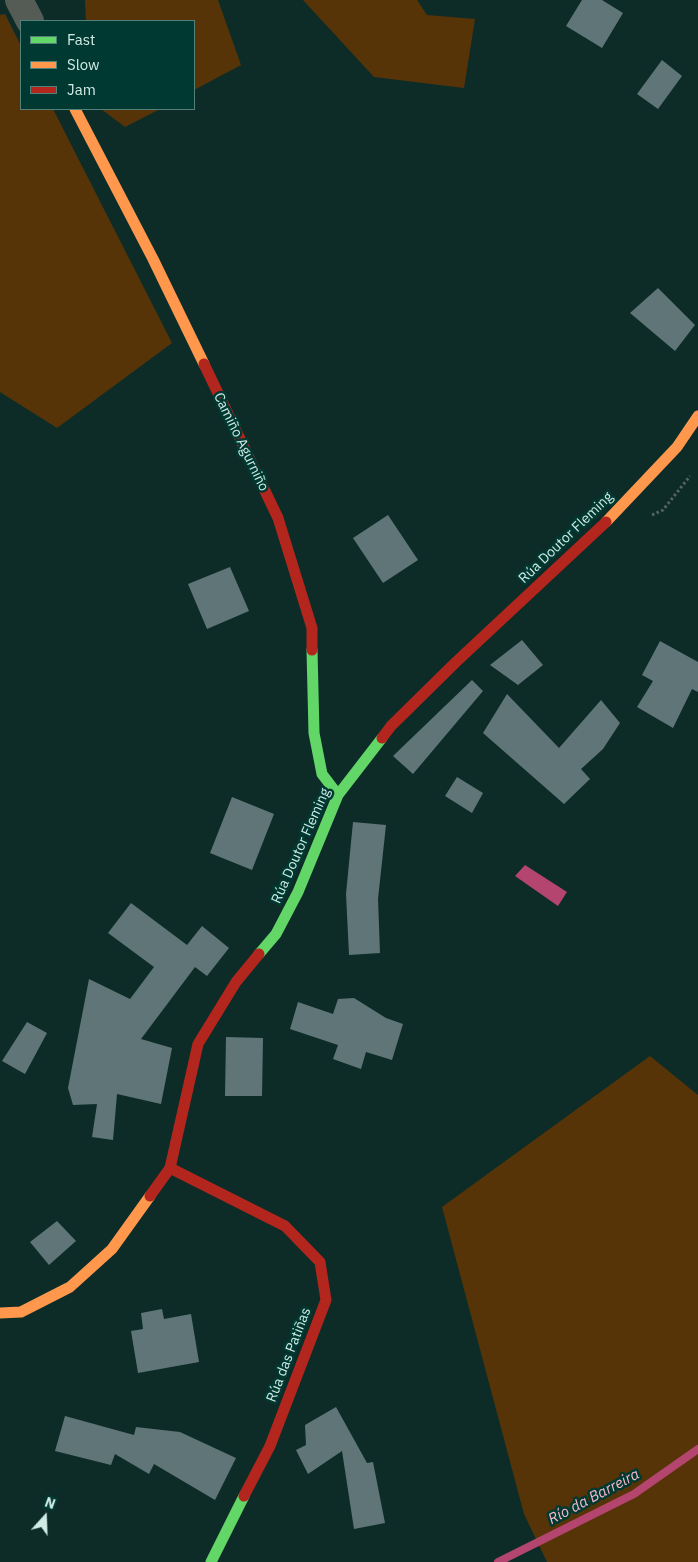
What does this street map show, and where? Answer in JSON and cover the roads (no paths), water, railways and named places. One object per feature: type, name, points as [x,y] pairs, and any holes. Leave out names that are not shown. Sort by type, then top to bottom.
[{"type":"street","points":[[19,0],[29,20]]},
{"type":"street","name":"Camiño Agurniño","points":[[76,110],[153,259],[278,518],[312,628],[314,733],[322,774],[338,795]]},
{"type":"street","name":"Rúa Doutor Fleming","points":[[0,1313],[22,1312],[70,1287],[112,1249],[170,1168],[198,1044],[236,982],[276,934],[298,892],[338,795],[391,726],[456,662],[604,524],[677,447],[698,416]]},
{"type":"street","name":"Rúa das Patiñas","points":[[170,1168],[285,1226],[320,1262],[326,1300],[270,1446],[211,1562]]},
{"type":"waterway","name":"Río da Barreira","points":[[498,1562],[634,1494],[698,1449]]}]
